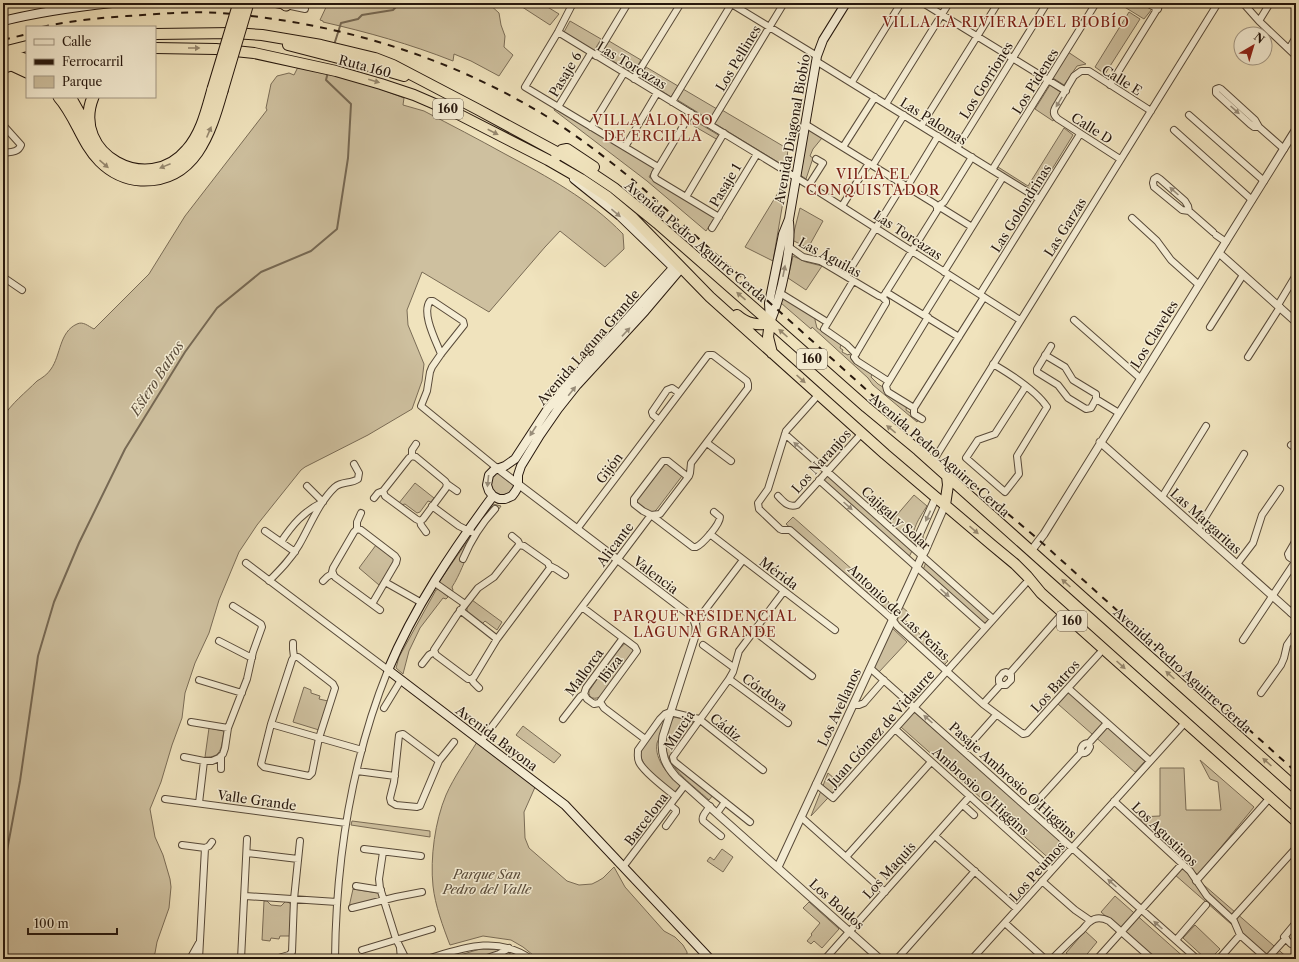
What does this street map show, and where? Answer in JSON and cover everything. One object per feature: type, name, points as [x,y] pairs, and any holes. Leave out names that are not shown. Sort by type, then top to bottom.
[{"type":"highway","points":[[60,98],[92,152],[100,162],[111,170],[125,177],[137,179],[162,177],[175,172],[186,165],[208,135],[239,3]]},
{"type":"highway","points":[[71,98],[94,140],[107,155],[124,167],[144,171],[165,167],[184,154],[195,140],[218,90],[248,3]]},
{"type":"highway","name":"Ruta 160","points":[[156,34],[214,34],[253,38],[318,48],[340,54],[402,75],[450,95],[558,153]]},
{"type":"highway","points":[[3,54],[26,46]]},
{"type":"highway","name":"Ruta 160","points":[[156,48],[207,48],[236,50],[315,66],[382,84],[432,102],[553,162]]},
{"type":"highway","points":[[3,54],[26,60]]},
{"type":"highway","points":[[8,66],[26,60]]},
{"type":"highway","points":[[8,66],[26,72]]},
{"type":"highway","points":[[93,98],[89,109],[89,116],[90,127],[94,140]]},
{"type":"highway","points":[[553,162],[558,153]]},
{"type":"highway","name":"Avenida Pedro Aguirre Cerda","points":[[558,153],[604,181],[633,203],[870,411],[947,476],[1296,788]]},
{"type":"highway","name":"Avenida Pedro Aguirre Cerda","points":[[553,162],[590,184],[620,207],[645,230],[710,297],[862,433],[1015,564],[1041,593],[1296,821]]},
{"type":"highway","points":[[688,275],[711,292],[740,317],[750,323],[766,324],[770,322],[768,336],[772,353]]},
{"type":"highway","points":[[945,505],[948,485],[947,476]]},
{"type":"main road","points":[[3,21],[62,9],[112,3]]},
{"type":"main road","name":"Avenida Diagonal Biobío","points":[[770,322],[769,303],[783,234],[789,219],[817,58],[826,34],[846,3]]},
{"type":"main road","name":"Avenida Pedro Aguirre Cerda","points":[[553,162],[620,216],[676,270],[688,275]]},
{"type":"main road","name":"Avenida Diagonal Biobío","points":[[770,322],[780,293],[790,237],[789,219]]},
{"type":"main road","name":"Avenida Laguna Grande","points":[[497,468],[505,466],[515,459],[547,410],[570,382],[676,270]]},
{"type":"main road","name":"Avenida Laguna Grande","points":[[518,485],[519,471],[523,461],[558,410],[577,385],[642,315],[676,270]]},
{"type":"main road","points":[[497,468],[489,474],[487,481],[488,488],[493,496],[499,499],[509,498],[515,492],[518,485]]},
{"type":"main road","points":[[388,670],[398,647],[422,603],[472,532],[493,496]]},
{"type":"main road","name":"Avenida Bayona","points":[[388,670],[564,805],[710,959]]},
{"type":"street","points":[[573,3],[558,32],[525,87],[658,167]]},
{"type":"street","name":"Pasaje 6","points":[[558,107],[628,3]]},
{"type":"street","points":[[634,79],[681,3]]},
{"type":"street","points":[[672,102],[731,3]]},
{"type":"street","name":"Las Palomas","points":[[731,3],[770,27],[875,97],[1039,199]]},
{"type":"street","name":"Los Pellines","points":[[710,125],[784,3]]},
{"type":"street","points":[[852,82],[901,3]]},
{"type":"street","points":[[923,3],[1066,91]]},
{"type":"street","points":[[886,104],[949,3]]},
{"type":"street","points":[[921,126],[998,3]]},
{"type":"street","name":"Los Gorriones","points":[[957,148],[1047,3]]},
{"type":"street","name":"Los Pidenes","points":[[992,170],[1096,3]]},
{"type":"street","points":[[1147,3],[1158,9]]},
{"type":"street","points":[[1110,85],[1161,3]]},
{"type":"street","name":"Las Garzas","points":[[932,463],[1218,3]]},
{"type":"street","points":[[1243,3],[1259,22],[1296,56]]},
{"type":"street","points":[[1259,22],[1270,3]]},
{"type":"street","points":[[283,4],[306,8]]},
{"type":"street","name":"Las Torcazas","points":[[558,32],[809,185],[1020,320]]},
{"type":"street","points":[[1289,49],[1296,37]]},
{"type":"street","name":"Calle E","points":[[1066,91],[1076,74],[1081,71],[1089,71],[1151,111]]},
{"type":"street","points":[[591,127],[624,73]]},
{"type":"street","points":[[1259,128],[1253,126],[1233,109],[1216,92],[1216,89],[1220,88],[1254,119],[1259,128],[1284,149]]},
{"type":"street","name":"Calle D","points":[[1066,91],[1055,108],[1054,114],[1058,119],[1120,159]]},
{"type":"street","points":[[625,147],[657,93]]},
{"type":"street","points":[[843,147],[875,97]]},
{"type":"street","points":[[691,113],[654,172],[654,176],[656,179],[719,217]]},
{"type":"street","points":[[842,206],[904,115]]},
{"type":"street","points":[[1189,115],[1264,181]]},
{"type":"street","points":[[805,124],[972,227]]},
{"type":"street","points":[[3,125],[21,145],[17,151],[3,154]]},
{"type":"street","name":"Los Claveles","points":[[1031,551],[1044,534],[1296,129]]},
{"type":"street","points":[[1174,130],[1252,200]]},
{"type":"street","points":[[686,197],[724,133]]},
{"type":"street","name":"Las Golondrinas","points":[[914,408],[959,337],[1039,199],[1080,134]]},
{"type":"street","points":[[846,276],[876,227],[938,136]]},
{"type":"street","name":"Pasaje 1","points":[[712,228],[757,154]]},
{"type":"street","points":[[888,381],[857,361],[854,357],[886,304],[884,294],[912,252],[938,207],[944,202],[972,157]]},
{"type":"street","points":[[809,185],[823,163],[816,159]]},
{"type":"street","points":[[922,419],[914,414],[914,408],[888,392],[886,388],[888,381],[926,316],[946,273],[1003,177]]},
{"type":"street","points":[[1188,211],[1188,206],[1185,202],[1160,179],[1157,177],[1154,179],[1152,183],[1154,186],[1182,210],[1188,211],[1226,242]]},
{"type":"street","points":[[1132,218],[1158,241],[1170,260],[1199,285]]},
{"type":"street","name":"Las Águilas","points":[[788,248],[803,257],[824,263],[879,296],[884,294],[926,316],[959,337]]},
{"type":"street","points":[[1219,253],[1296,322]]},
{"type":"street","points":[[1210,327],[1243,275]]},
{"type":"street","points":[[1248,358],[1296,275]]},
{"type":"street","points":[[3,277],[22,290]]},
{"type":"street","points":[[853,281],[827,322],[824,330],[847,345],[856,354]]},
{"type":"street","points":[[780,293],[827,322]]},
{"type":"street","points":[[430,301],[433,301],[464,323],[464,326],[441,354],[429,320],[428,306],[430,301]]},
{"type":"street","points":[[1074,320],[1140,378]]},
{"type":"street","points":[[1045,355],[1065,367],[1073,380],[1096,394],[1096,399],[1090,408],[1086,409],[1068,398],[1058,385],[1037,372],[1037,369],[1045,355],[1051,346]]},
{"type":"street","name":"Valencia","points":[[441,354],[430,370],[427,390],[421,406],[518,485],[690,615],[696,622]]},
{"type":"street","name":"Gijón","points":[[577,529],[708,355],[713,355],[729,367]]},
{"type":"street","points":[[993,364],[1014,376],[1026,386],[1047,407],[1017,456],[1020,472],[1018,476],[1006,491],[1003,492],[966,458],[978,440],[994,434],[1026,386]]},
{"type":"street","name":"Alicante","points":[[481,741],[651,515],[660,514],[688,477],[691,463],[747,390],[747,381],[729,367]]},
{"type":"street","points":[[659,420],[652,414],[652,411],[667,390],[672,388],[679,393]]},
{"type":"street","points":[[785,434],[819,394]]},
{"type":"street","points":[[1096,399],[1118,413]]},
{"type":"street","points":[[1162,497],[1206,426]]},
{"type":"street","name":"Los Naranjos","points":[[778,496],[789,506],[795,506],[862,433]]},
{"type":"street","name":"Cajigal y Solar","points":[[785,434],[993,619]]},
{"type":"street","name":"Antonio de Las Peñas","points":[[785,434],[768,489],[758,505],[759,509],[781,530],[790,530],[892,619],[897,626],[996,715],[1009,722],[1021,733],[1027,733]]},
{"type":"street","points":[[707,442],[731,461]]},
{"type":"street","name":"Las Margaritas","points":[[1100,442],[1294,615]]},
{"type":"street","points":[[374,498],[378,493],[383,491],[412,456],[412,450],[416,444]]},
{"type":"street","points":[[1198,529],[1244,454]]},
{"type":"street","points":[[412,456],[416,457],[456,491]]},
{"type":"street","points":[[688,477],[668,462],[663,461],[634,502],[635,505],[694,547],[698,546],[710,534],[720,520],[720,517],[714,512]]},
{"type":"street","points":[[269,581],[295,552],[323,502],[334,488],[339,484],[358,479],[359,473],[354,464]]},
{"type":"street","name":"Cajigal y Solar","points":[[819,480],[985,628]]},
{"type":"street","points":[[420,521],[446,488],[447,484]]},
{"type":"street","points":[[307,486],[323,502]]},
{"type":"street","points":[[1237,564],[1253,543],[1262,515],[1280,489]]},
{"type":"street","points":[[383,491],[385,496],[420,521],[426,532]]},
{"type":"street","points":[[922,556],[919,539],[936,497]]},
{"type":"street","points":[[281,542],[301,516],[310,508],[323,502]]},
{"type":"street","name":"Los Avellanos","points":[[778,867],[945,505]]},
{"type":"street","points":[[432,506],[459,526],[472,532]]},
{"type":"street","points":[[463,559],[472,532],[484,522],[495,509]]},
{"type":"street","points":[[333,574],[333,568],[357,529],[357,522],[361,513]]},
{"type":"street","points":[[357,529],[361,530],[396,557],[397,562],[372,604]]},
{"type":"street","points":[[265,531],[295,552]]},
{"type":"street","name":"Mérida","points":[[710,534],[835,630]]},
{"type":"street","points":[[512,536],[518,540],[520,545],[524,546],[550,566],[556,568],[565,575]]},
{"type":"street","points":[[1243,640],[1295,562],[1288,554],[1296,540]]},
{"type":"street","points":[[422,664],[429,655],[434,652],[435,648],[460,610],[480,586],[496,575],[516,548],[520,545]]},
{"type":"street","points":[[743,560],[696,622],[696,632],[670,712],[663,736],[661,750],[667,766],[685,785],[778,867]]},
{"type":"street","name":"Avenida Bayona","points":[[246,563],[388,670]]},
{"type":"street","points":[[471,679],[475,676],[497,639],[550,566]]},
{"type":"street","points":[[323,581],[333,574]]},
{"type":"street","points":[[333,574],[380,610]]},
{"type":"street","points":[[385,582],[422,603]]},
{"type":"street","points":[[435,583],[465,604]]},
{"type":"street","name":"Juan Gómez de Vidaurre","points":[[816,784],[832,798],[1025,584]]},
{"type":"street","name":"Murcia","points":[[750,822],[674,761],[673,757],[729,678],[737,653],[784,591]]},
{"type":"street","points":[[1294,615],[1296,605]]},
{"type":"street","points":[[221,769],[221,756],[225,748],[228,728],[247,679],[262,625],[233,606]]},
{"type":"street","name":"Ibiza","points":[[582,607],[635,647],[636,652],[600,702],[594,704],[587,699],[584,694]]},
{"type":"street","points":[[460,610],[497,639]]},
{"type":"street","points":[[983,704],[1000,684],[1000,677],[1005,672],[1010,673],[1061,615]]},
{"type":"street","points":[[754,631],[812,676]]},
{"type":"street","points":[[1261,693],[1282,663],[1287,645],[1296,632]]},
{"type":"street","name":"Mallorca","points":[[563,719],[584,694],[586,688],[623,638]]},
{"type":"street","points":[[219,642],[252,658]]},
{"type":"street","points":[[294,643],[292,649],[294,657],[261,762],[264,767],[307,776],[312,773],[319,738],[334,686],[298,657],[294,657]]},
{"type":"street","points":[[703,645],[733,667]]},
{"type":"street","points":[[434,652],[467,678],[471,679],[479,688]]},
{"type":"street","name":"Los Batros","points":[[1027,733],[1099,654]]},
{"type":"street","name":"Pasaje Ambrosio O'Higgins","points":[[870,668],[1141,909]]},
{"type":"street","points":[[335,959],[337,902],[346,823],[362,750],[374,706],[388,670]]},
{"type":"street","name":"Córdova","points":[[729,678],[788,723]]},
{"type":"street","points":[[199,680],[242,693]]},
{"type":"street","points":[[384,708],[401,680]]},
{"type":"street","points":[[853,705],[864,703],[884,680]]},
{"type":"street","points":[[1068,688],[1150,761]]},
{"type":"street","points":[[600,702],[604,708],[646,739]]},
{"type":"street","points":[[670,712],[662,716],[638,750],[637,756],[643,769],[676,797]]},
{"type":"street","name":"Cádiz","points":[[670,712],[699,719],[763,770]]},
{"type":"street","points":[[964,751],[996,715]]},
{"type":"street","points":[[191,722],[228,728]]},
{"type":"street","points":[[1030,809],[1080,753],[1088,751],[1090,747],[1089,744],[1107,723]]},
{"type":"street","points":[[272,724],[362,750]]},
{"type":"street","name":"Los Peumos","points":[[972,959],[1182,726]]},
{"type":"street","name":"Ambrosio O'Higgins","points":[[895,729],[1052,870]]},
{"type":"street","points":[[439,761],[404,735],[401,734],[398,736],[395,776],[390,798],[391,802],[396,805],[418,807],[421,805],[439,761],[454,742]]},
{"type":"street","points":[[184,757],[204,761],[214,760],[221,756]]},
{"type":"street","points":[[199,803],[204,761]]},
{"type":"street","points":[[846,857],[931,762]]},
{"type":"street","points":[[357,771],[395,776]]},
{"type":"street","name":"Barcelona","points":[[623,867],[685,785]]},
{"type":"street","name":"Los Maquis","points":[[825,959],[970,796]]},
{"type":"street","name":"Valle Grande","points":[[165,799],[346,823]]},
{"type":"street","name":"Los Agustinos","points":[[1114,801],[1182,864],[1212,901],[1232,919]]},
{"type":"street","points":[[1196,881],[1267,801]]},
{"type":"street","points":[[717,813],[725,802]]},
{"type":"street","points":[[666,826],[676,812],[676,810],[670,805]]},
{"type":"street","points":[[963,805],[974,815]]},
{"type":"street","points":[[710,806],[702,819],[721,836]]},
{"type":"street","points":[[801,817],[885,892]]},
{"type":"street","points":[[935,836],[1018,908]]},
{"type":"street","points":[[241,959],[247,839]]},
{"type":"street","points":[[275,959],[288,955],[292,952],[294,899],[300,841]]},
{"type":"street","points":[[182,845],[205,848],[212,842]]},
{"type":"street","points":[[199,959],[205,848]]},
{"type":"street","points":[[1296,848],[1232,919],[1240,935],[1267,959],[1286,938],[1284,937],[1294,926],[1296,927]]},
{"type":"street","points":[[364,849],[421,856]]},
{"type":"street","points":[[383,852],[379,879],[381,890],[396,939],[406,959]]},
{"type":"street","points":[[247,853],[298,859]]},
{"type":"street","points":[[1097,959],[1182,864]]},
{"type":"street","name":"Los Boldos","points":[[778,867],[880,959]]},
{"type":"street","points":[[897,959],[975,871]]},
{"type":"street","points":[[1042,881],[1090,921]]},
{"type":"street","points":[[356,886],[381,890]]},
{"type":"street","points":[[352,908],[422,892]]},
{"type":"street","points":[[245,896],[337,902]]},
{"type":"street","points":[[1176,940],[1206,905]]},
{"type":"street","points":[[1141,909],[1197,959]]},
{"type":"street","points":[[1052,959],[1090,921],[1097,918],[1109,921],[1152,959]]},
{"type":"street","points":[[1005,923],[1045,959]]},
{"type":"street","points":[[362,950],[432,929]]},
{"type":"street","points":[[1219,959],[1240,935]]},
{"type":"street","points":[[1286,938],[1292,944],[1296,938]]},
{"type":"street","points":[[190,959],[200,940]]},
{"type":"street","points":[[427,959],[478,945],[493,945],[509,948],[528,958]]},
{"type":"street","points":[[400,947],[401,959]]},
{"type":"street","points":[[484,959],[499,954],[509,948]]},
{"type":"green space","points":[[328,3],[488,3],[499,13],[505,36],[504,47],[513,55],[499,76],[454,54],[453,61],[388,39],[323,22],[320,20]]},
{"type":"green space","points":[[516,3],[541,3],[559,14],[550,25]]},
{"type":"green space","points":[[1118,3],[1142,3],[1152,9],[1144,19]]},
{"type":"green space","points":[[1129,12],[1140,19],[1105,74],[1095,67]]},
{"type":"green space","points":[[570,21],[601,39],[594,51],[564,32]]},
{"type":"green space","points":[[609,41],[641,60],[633,73],[601,54]]},
{"type":"green space","points":[[1068,52],[1086,64],[1077,66],[1064,85],[1053,78]]},
{"type":"green space","points":[[299,65],[375,87],[404,98],[403,105],[424,111],[537,171],[582,199],[610,221],[623,234],[624,249],[605,267],[560,231],[489,312],[422,272],[407,310],[408,325],[424,364],[422,381],[412,409],[368,435],[301,470],[257,525],[239,552],[219,600],[209,633],[195,663],[185,693],[182,718],[161,782],[150,809],[155,837],[163,855],[171,887],[169,908],[152,959],[3,959],[3,417],[19,398],[50,371],[64,338],[71,328],[81,323],[94,329],[149,274],[185,216],[267,110],[266,108],[271,84],[277,76],[289,73],[294,75]]},
{"type":"green space","points":[[646,67],[678,86],[671,97],[640,77]]},
{"type":"green space","points":[[1050,85],[1062,93],[1052,115],[1054,119],[1053,121],[1035,109]]},
{"type":"green space","points":[[683,89],[717,109],[710,120],[676,99]]},
{"type":"green space","points":[[555,108],[654,168],[649,177],[715,217],[706,231],[647,181],[554,110]]},
{"type":"green space","points":[[722,110],[788,149],[786,167],[714,123]]},
{"type":"green space","points":[[690,118],[720,136],[718,140],[687,122]]},
{"type":"green space","points":[[808,128],[822,138],[813,149],[810,156],[813,158],[806,179],[799,174]]},
{"type":"green space","points":[[1064,128],[1073,135],[1037,196],[996,170],[998,167],[1028,186]]},
{"type":"green space","points":[[784,183],[786,184],[773,261],[745,247]]},
{"type":"green space","points":[[800,208],[823,221],[808,248],[792,240]]},
{"type":"green space","points":[[793,256],[806,262],[822,266],[806,290],[788,278]]},
{"type":"green space","points":[[783,297],[816,316],[815,320],[817,328],[841,344],[840,348],[843,350],[842,352],[848,355],[849,354],[871,368],[873,372],[871,377],[878,384],[907,402],[906,410],[919,419],[917,422],[873,385],[868,378],[812,327],[811,329],[781,303]]},
{"type":"green space","points":[[665,463],[667,463],[682,476],[657,509],[654,512],[649,513],[636,504],[636,501]]},
{"type":"green space","points":[[496,472],[514,486],[511,492],[501,495],[495,493],[491,482],[491,476]]},
{"type":"green space","points":[[827,474],[912,551],[909,557],[821,480]]},
{"type":"green space","points":[[415,483],[434,498],[431,502],[428,501],[420,512],[417,513],[405,504],[401,505],[399,503]]},
{"type":"green space","points":[[914,495],[927,506],[914,530],[913,535],[915,545],[890,523]]},
{"type":"green space","points":[[493,504],[501,506],[499,509],[494,508],[481,525],[452,587],[452,592],[439,582]]},
{"type":"green space","points":[[793,517],[889,602],[886,609],[786,524]]},
{"type":"green space","points":[[376,545],[394,559],[394,562],[379,585],[359,568]]},
{"type":"green space","points":[[926,562],[989,619],[984,624],[923,570]]},
{"type":"green space","points":[[439,589],[448,597],[446,599],[443,598],[420,628],[409,651],[403,674],[396,668],[399,657],[436,590]]},
{"type":"green space","points":[[472,600],[502,622],[497,630],[485,621],[482,624],[467,612],[467,608]]},
{"type":"green space","points":[[901,606],[909,613],[905,620],[948,661],[940,669],[891,625]]},
{"type":"green space","points":[[891,627],[907,642],[879,672],[873,666]]},
{"type":"green space","points":[[626,643],[633,647],[633,652],[601,696],[595,698],[591,697],[589,691],[612,658]]},
{"type":"green space","points":[[304,687],[311,690],[311,693],[320,696],[319,699],[328,701],[319,730],[293,722]]},
{"type":"green space","points":[[1068,692],[1145,761],[1135,772],[1058,704]]},
{"type":"green space","points":[[914,712],[1067,846],[1053,862],[901,727]]},
{"type":"green space","points":[[674,717],[692,721],[693,723],[671,757],[713,795],[709,800],[680,774],[672,764],[667,754],[665,743],[667,731]]},
{"type":"green space","points":[[661,720],[664,722],[657,743],[658,755],[663,767],[680,786],[674,793],[648,770],[644,764],[640,752]]},
{"type":"green space","points":[[523,726],[561,755],[554,763],[516,735]]},
{"type":"green space","points":[[209,728],[224,731],[218,753],[211,757],[205,757]]},
{"type":"green space","name":"Parque San Pedro del Valle","points":[[477,742],[536,785],[524,812],[525,838],[529,848],[567,881],[579,885],[592,884],[598,881],[614,867],[625,887],[664,931],[675,937],[683,945],[687,952],[687,959],[538,959],[511,940],[483,936],[450,945],[434,893],[432,864],[434,840],[439,816],[446,795],[456,775]]},
{"type":"green space","points":[[1200,760],[1254,807],[1198,875],[1138,817],[1160,816],[1160,768],[1184,768],[1186,810],[1221,810],[1218,782],[1210,779]]},
{"type":"green space","points":[[828,773],[841,784],[811,816]]},
{"type":"green space","points":[[352,821],[430,831],[430,837],[351,825]]},
{"type":"green space","points":[[722,849],[733,857],[723,872],[707,861],[710,857],[714,860]]},
{"type":"green space","points":[[1182,866],[1289,959],[1271,959],[1174,874]]},
{"type":"green space","points":[[353,889],[378,893],[380,896],[377,900],[349,907]]},
{"type":"green space","points":[[1115,896],[1186,959],[1154,959],[1101,912]]},
{"type":"green space","points":[[264,901],[267,901],[271,905],[281,906],[286,901],[291,904],[290,936],[280,936],[279,939],[271,938],[270,941],[262,940]]},
{"type":"green space","points":[[809,902],[839,929],[822,948],[814,941],[811,944],[807,941],[820,923],[803,908]]},
{"type":"green space","points":[[1195,925],[1220,949],[1210,959],[1206,959],[1183,938]]},
{"type":"green space","points":[[1085,931],[1097,942],[1083,959],[1073,959],[1066,953]]},
{"type":"green space","points":[[480,949],[504,950],[519,959],[515,959],[507,955],[494,959],[447,959]]},
{"type":"waterway","name":"Estero Batros","points":[[334,45],[341,23],[358,19],[362,15],[393,10],[400,3]]},
{"type":"waterway","name":"Estero Batros","points":[[3,872],[20,781],[38,656],[54,602],[79,543],[125,449],[185,352],[217,308],[261,272],[311,251],[337,229],[348,158],[351,104],[326,80],[328,72]]},
{"type":"railway","points":[[47,26],[74,21],[105,18],[198,12],[221,13],[307,24],[390,45],[430,59],[509,95],[546,116],[624,172],[951,466],[1039,540],[1296,772]]},
{"type":"railway","points":[[3,40],[26,34]]},
{"type":"district","name":"VILLA LA RIVIERA DEL BIOBÍO","points":[[1006,22]]},
{"type":"district","name":"VILLA ALONSO DE ERCILLA","points":[[653,128]]},
{"type":"district","name":"VILLA EL CONQUISTADOR","points":[[873,182]]},
{"type":"district","name":"PARQUE RESIDENCIAL LAGUNA GRANDE","points":[[705,624]]}]
